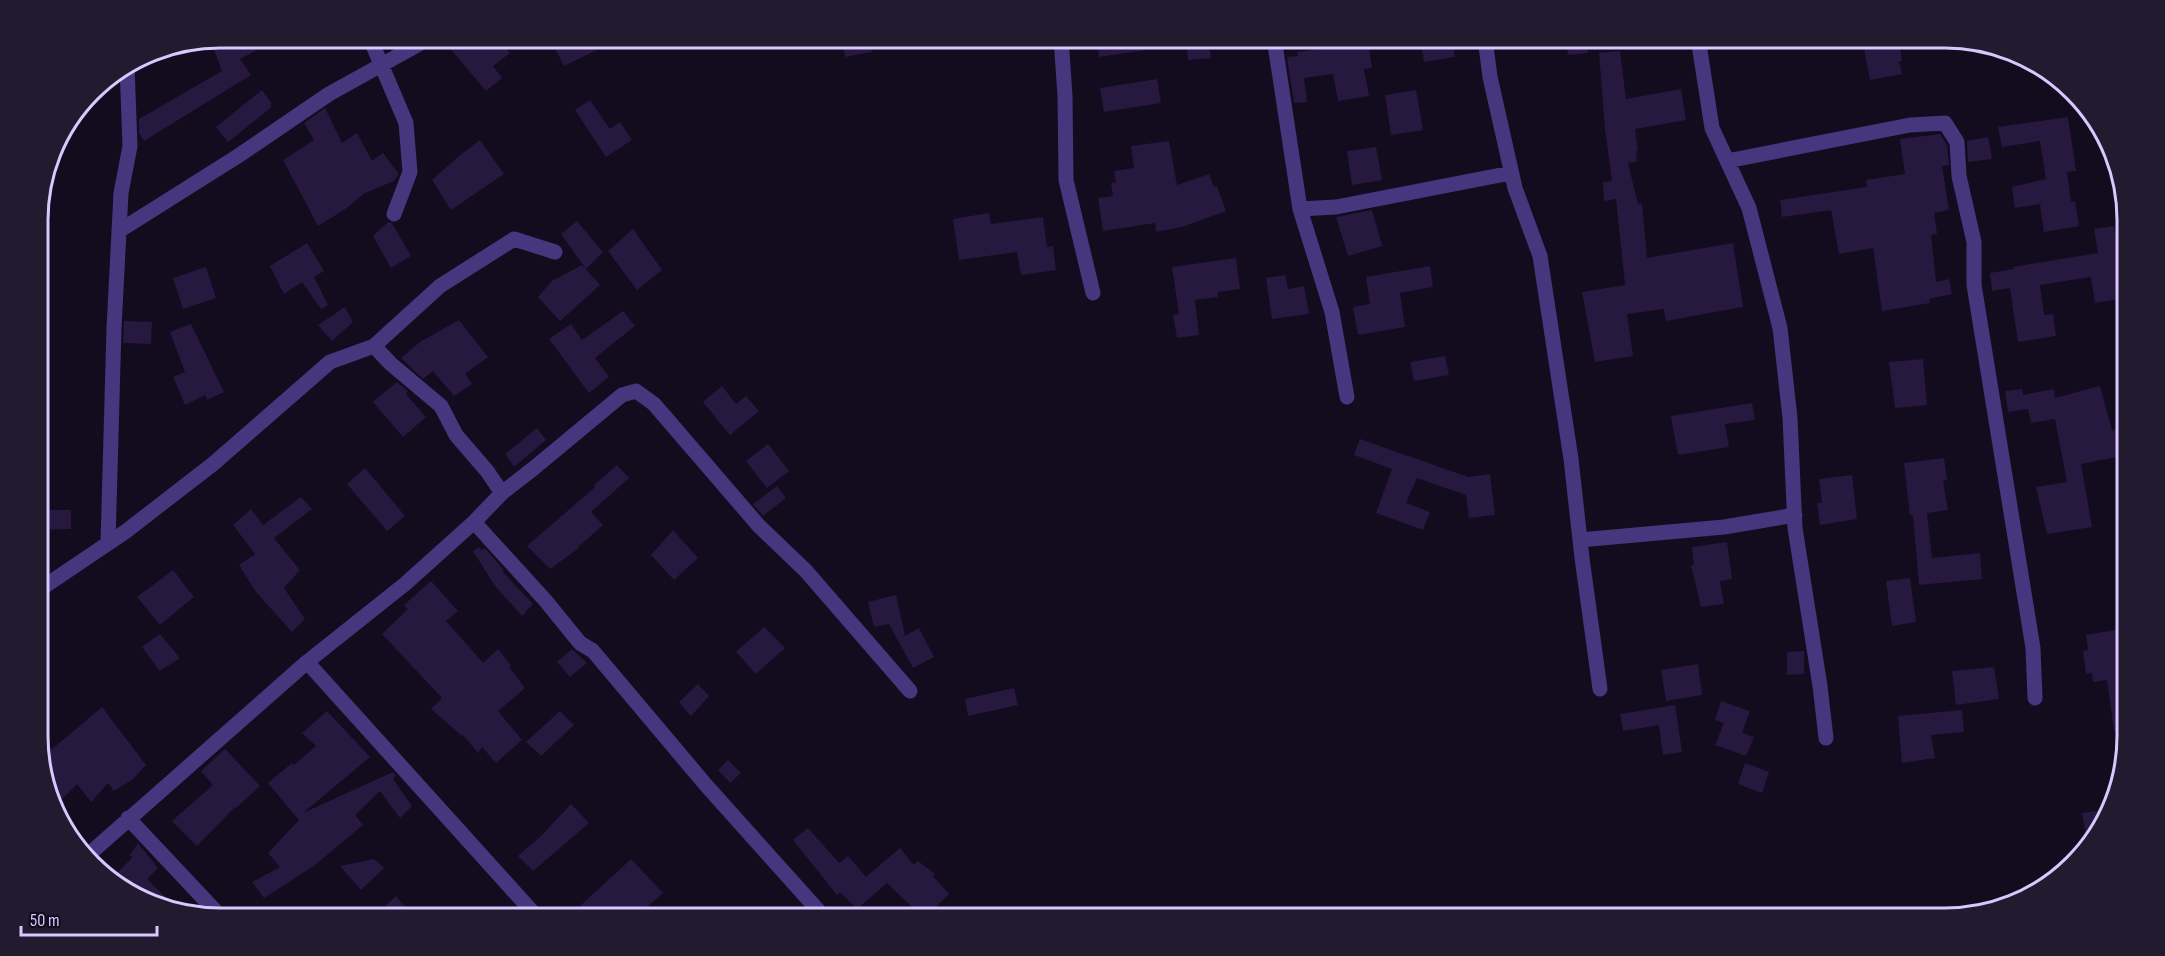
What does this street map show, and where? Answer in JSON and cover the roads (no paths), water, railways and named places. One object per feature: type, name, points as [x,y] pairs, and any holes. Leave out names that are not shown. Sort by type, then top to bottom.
[{"type":"street","points":[[374,48],[406,123],[410,172],[394,214]]},
{"type":"street","points":[[119,231],[238,156],[329,94],[412,48]]},
{"type":"street","points":[[1062,48],[1066,180],[1093,293]]},
{"type":"street","points":[[1276,48],[1300,209],[1332,312],[1347,397]]},
{"type":"street","points":[[1486,48],[1490,78],[1511,173],[1540,256],[1571,459],[1600,689]]},
{"type":"street","points":[[1700,48],[1712,128],[1749,208],[1780,328],[1790,418],[1795,515],[1826,738]]},
{"type":"street","points":[[108,543],[114,328],[121,193],[130,146],[127,76]]},
{"type":"street","points":[[1727,161],[1910,125],[1945,123],[1958,142],[1959,176],[1974,242],[1974,285],[2033,648],[2035,698]]},
{"type":"street","points":[[1300,209],[1336,207],[1511,173]]},
{"type":"street","points":[[48,584],[108,543],[213,464],[330,362],[374,346],[440,286],[514,239],[555,252]]},
{"type":"street","points":[[374,346],[391,364],[441,406],[456,435],[487,471],[502,493]]},
{"type":"street","points":[[92,851],[307,663],[405,584],[474,522],[502,493],[622,395],[636,391],[654,404],[759,526],[806,571],[910,691]]},
{"type":"street","points":[[1580,540],[1724,527],[1795,515]]},
{"type":"street","points":[[474,522],[580,643],[593,651],[705,784],[816,908]]},
{"type":"street","points":[[307,663],[529,908]]},
{"type":"street","points":[[128,818],[213,908]]}]
